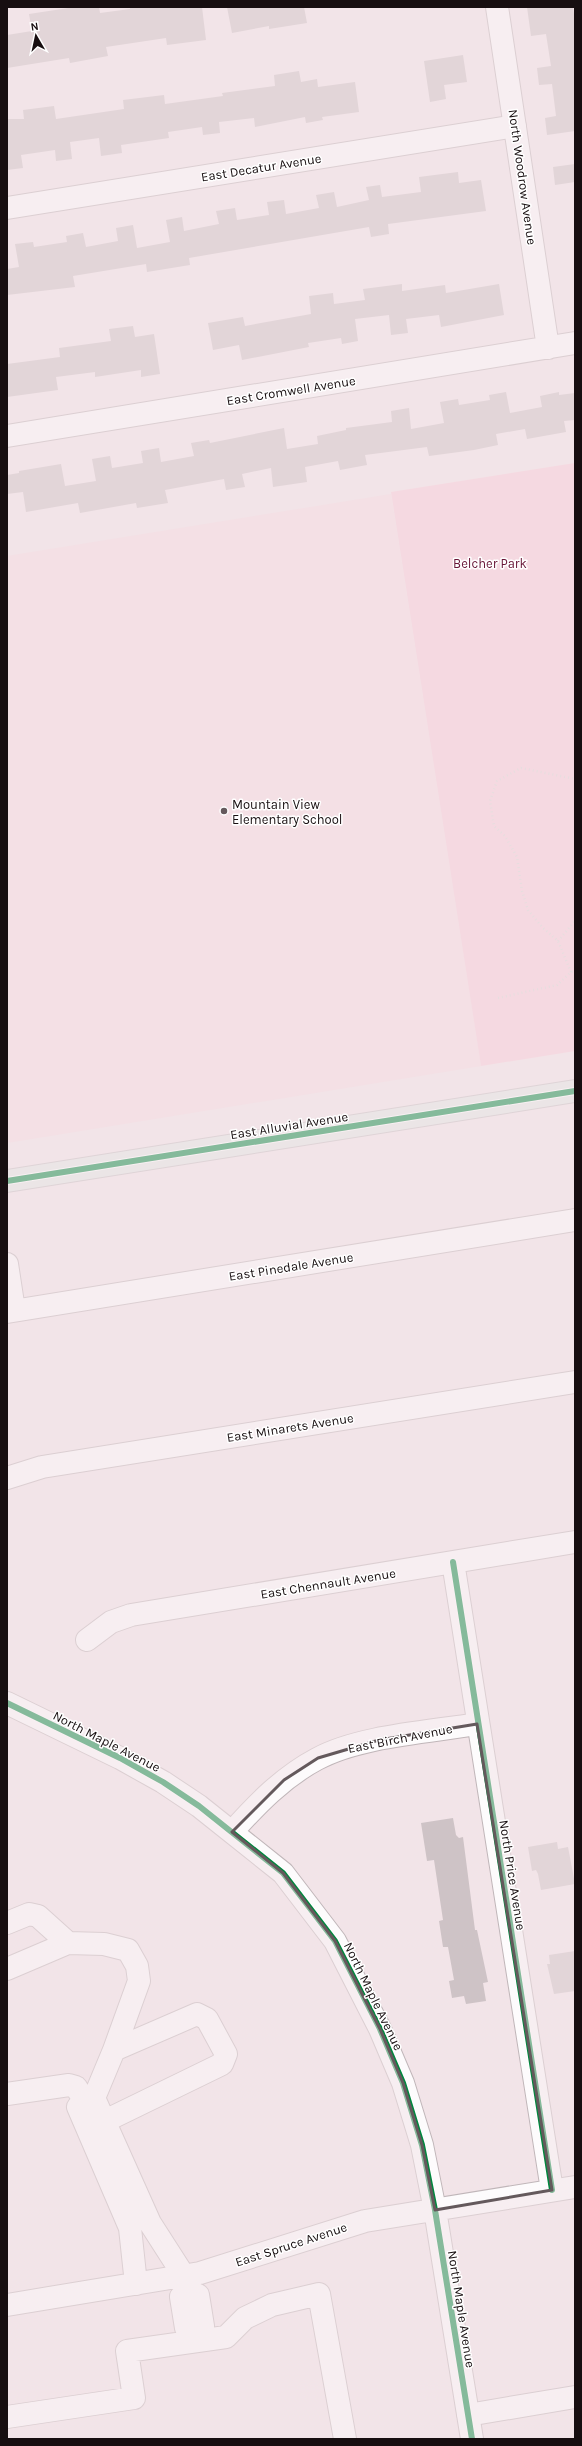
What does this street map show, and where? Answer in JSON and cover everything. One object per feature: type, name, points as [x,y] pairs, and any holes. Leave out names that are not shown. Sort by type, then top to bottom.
[{"type":"main road","name":"East Alluvial Avenue","points":[[7,1181],[575,1091]]},
{"type":"street","name":"North Woodrow Avenue","points":[[497,7],[548,348]]},
{"type":"street","name":"East Decatur Avenue","points":[[7,208],[515,126]]},
{"type":"street","name":"East Cromwell Avenue","points":[[7,436],[575,343]]},
{"type":"street","name":"East Pinedale Avenue","points":[[11,1311],[575,1220]]},
{"type":"street","points":[[7,1264],[11,1311]]},
{"type":"street","name":"East Minarets Avenue","points":[[7,1478],[42,1467],[575,1382]]},
{"type":"street","name":"East Chennault Avenue","points":[[87,1640],[111,1622],[131,1616],[575,1542]]},
{"type":"street","name":"North Price Avenue","points":[[453,1562],[477,1724],[552,2190]]},
{"type":"street","name":"North Maple Avenue","points":[[7,1703],[120,1758],[163,1782],[232,1832],[283,1873],[335,1941],[380,2029],[403,2083],[422,2145],[435,2210],[472,2439]]},
{"type":"street","name":"East Birch Avenue","points":[[232,1832],[255,1806],[284,1780],[318,1758],[355,1745],[477,1724]]},
{"type":"street","points":[[7,1923],[29,1914],[38,1916],[68,1943]]},
{"type":"street","points":[[7,1969],[68,1943],[104,1944],[128,1950],[137,1966],[139,1981],[114,2050],[89,2099],[78,2107],[140,2225],[187,2283],[181,2297],[186,2328],[195,2337]]},
{"type":"street","points":[[105,2121],[222,2064],[226,2054],[207,2019],[197,2014],[114,2050]]},
{"type":"street","points":[[7,2094],[69,2085],[76,2087],[89,2099],[105,2121],[140,2225],[136,2284]]},
{"type":"street","name":"East Spruce Avenue","points":[[7,2305],[136,2284],[187,2283],[200,2273],[365,2221],[575,2187]]},
{"type":"street","points":[[7,2417],[134,2398],[127,2351],[195,2337],[226,2337],[245,2318],[272,2305],[319,2294],[345,2439]]},
{"type":"street","points":[[468,2415],[575,2397]]},
{"type":"path","points":[[571,972],[558,941],[543,928],[528,910],[522,891],[517,857],[505,836],[494,826],[490,801],[497,781],[521,768],[575,778]]},
{"type":"path","points":[[558,941],[575,921]]},
{"type":"path","points":[[498,998],[557,985],[571,972],[575,971]]},
{"type":"highlighted area","points":[[477,1724],[552,2190],[435,2210],[422,2145],[403,2083],[380,2029],[335,1941],[283,1873],[232,1832],[284,1780],[318,1758],[379,1740]]},
{"type":"shaded area","name":"Mountain View Elementary School","points":[[391,494],[481,1066],[7,1143],[7,556]]},
{"type":"green space","name":"Belcher Park","points":[[575,463],[575,1051],[481,1066],[391,492]]},
{"type":"building","points":[[75,7],[99,7],[100,13],[130,9],[130,7],[202,7],[206,40],[167,45],[166,38],[106,47],[108,56],[70,63],[69,58],[7,68],[7,35],[32,31],[29,14]]},
{"type":"building","points":[[227,7],[304,7],[307,23],[269,29],[269,26],[232,33]]},
{"type":"building","points":[[527,7],[573,7],[575,21],[575,131],[547,135],[545,118],[556,116],[552,84],[539,85],[537,68],[551,66],[546,34],[531,36]]},
{"type":"building","points":[[463,55],[467,82],[444,85],[446,99],[430,102],[424,61]]},
{"type":"building","points":[[299,71],[301,82],[317,79],[318,87],[355,82],[359,112],[322,117],[323,120],[306,123],[305,117],[255,127],[254,118],[219,122],[220,133],[203,135],[202,127],[168,132],[169,138],[121,145],[122,153],[101,156],[99,138],[70,142],[72,159],[56,161],[55,150],[21,155],[23,168],[7,170],[7,119],[24,119],[23,110],[54,106],[56,119],[124,109],[123,100],[164,95],[165,104],[223,96],[222,93],[275,86],[274,75]]},
{"type":"building","points":[[575,164],[575,182],[555,185],[553,167]]},
{"type":"building","points":[[458,172],[459,183],[481,180],[486,211],[388,224],[389,234],[371,237],[369,227],[189,258],[190,265],[147,272],[146,264],[73,276],[75,287],[7,295],[7,269],[19,267],[15,244],[33,242],[34,247],[67,242],[66,236],[83,233],[86,247],[118,241],[116,228],[133,225],[137,248],[170,242],[166,220],[182,217],[184,231],[219,224],[216,211],[235,208],[237,220],[269,215],[267,202],[284,200],[286,214],[319,208],[316,195],[334,192],[337,207],[369,200],[366,187],[380,185],[382,197],[421,192],[419,177]]},
{"type":"building","points":[[402,284],[402,291],[445,285],[446,293],[499,284],[504,315],[441,327],[439,315],[406,319],[408,333],[391,335],[389,315],[355,319],[358,341],[342,344],[341,338],[308,343],[309,347],[242,360],[239,345],[213,350],[208,323],[243,317],[245,326],[311,314],[309,296],[333,293],[334,304],[365,300],[363,289]]},
{"type":"building","points":[[133,326],[135,337],[154,334],[160,374],[141,377],[141,370],[95,377],[95,372],[56,377],[58,390],[7,397],[7,364],[60,357],[59,348],[111,341],[109,329]]},
{"type":"building","points":[[506,392],[510,413],[542,407],[540,396],[559,392],[559,395],[575,393],[575,420],[564,421],[566,432],[527,439],[525,429],[496,434],[498,445],[474,450],[429,456],[427,447],[365,455],[367,465],[340,470],[338,461],[305,467],[307,482],[273,487],[271,468],[242,474],[245,487],[226,490],[224,479],[165,490],[168,503],[137,508],[136,503],[80,513],[78,503],[26,512],[23,492],[7,494],[7,475],[19,473],[19,471],[61,464],[65,486],[96,481],[92,459],[110,456],[112,468],[143,463],[141,451],[159,448],[161,462],[194,456],[191,443],[209,440],[210,443],[284,428],[287,449],[318,444],[317,436],[346,430],[346,428],[392,422],[391,411],[409,408],[411,429],[444,423],[440,402],[458,399],[459,405],[490,400],[489,395]]},
{"type":"building","points":[[453,1818],[456,1835],[459,1838],[463,1837],[475,1930],[477,1930],[488,1982],[483,1983],[486,2001],[466,2004],[464,1996],[452,1998],[449,1981],[454,1980],[448,1947],[443,1947],[439,1921],[443,1920],[434,1860],[427,1861],[421,1823]]},
{"type":"building","points":[[557,1842],[558,1849],[568,1847],[575,1884],[541,1890],[538,1874],[536,1870],[532,1871],[528,1847]]},
{"type":"building","points":[[575,1951],[575,1991],[554,1994],[547,1964],[550,1964],[549,1955]]},
{"type":"cycle path","points":[[7,1181],[575,1091]]},
{"type":"cycle path","points":[[453,1562],[552,2190]]},
{"type":"cycle path","points":[[7,1703],[120,1758],[163,1782],[199,1806],[283,1873],[335,1941],[380,2029],[403,2083],[422,2145],[435,2210],[472,2439]]},
{"type":"place","name":"Mountain View Elementary School","points":[[224,811]]}]
